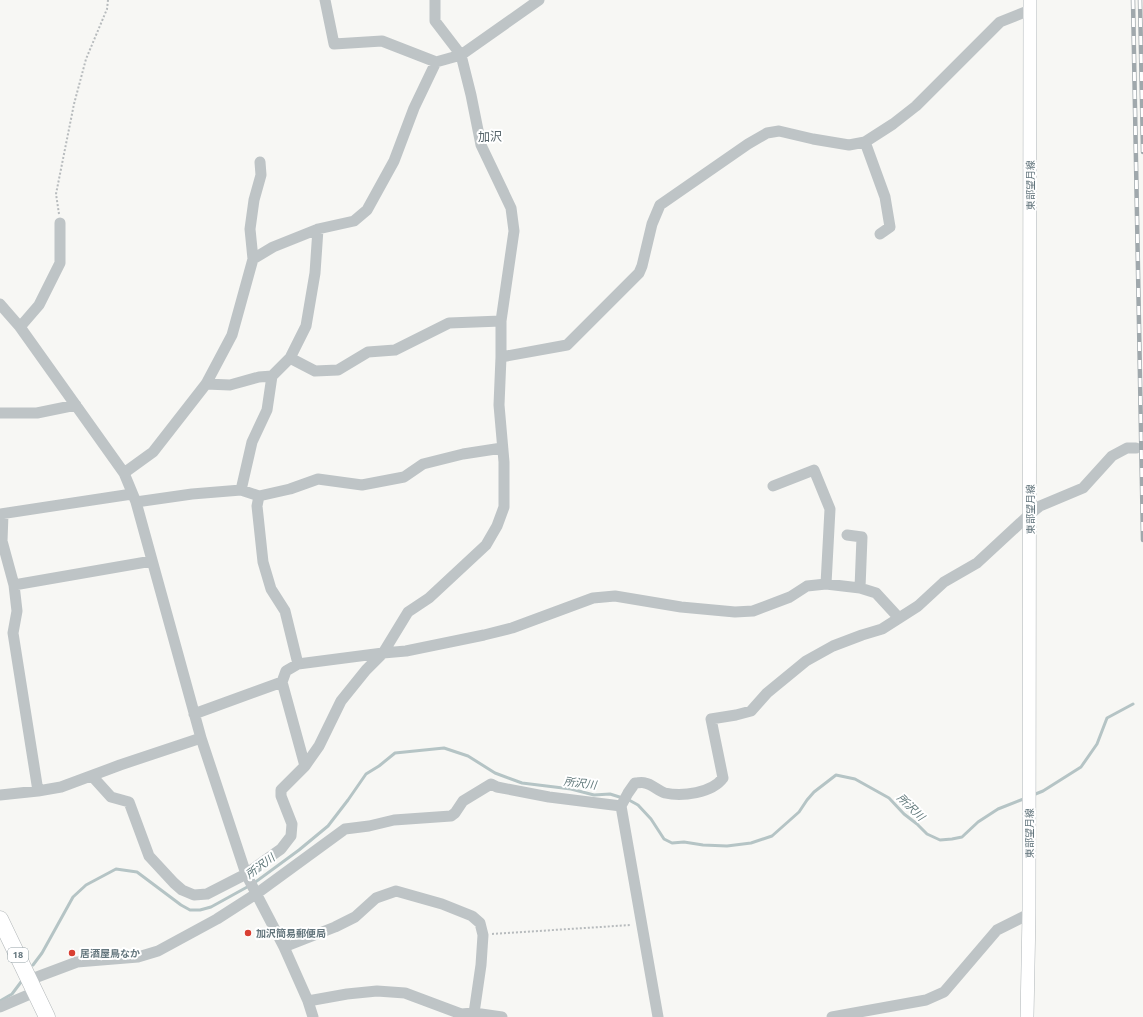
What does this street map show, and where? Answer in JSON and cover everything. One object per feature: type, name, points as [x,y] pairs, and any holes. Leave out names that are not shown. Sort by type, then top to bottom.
[{"type":"highway","name":"18","points":[[0,918],[47,1017]]},
{"type":"main road","name":"東部望月線","points":[[1027,1017],[1030,814],[1030,5]]},
{"type":"street","points":[[325,0],[334,44],[382,41],[436,62],[461,55],[539,0]]},
{"type":"street","points":[[92,776],[111,797],[129,802],[149,856],[182,890],[194,895],[207,894],[246,874],[282,849],[291,836],[292,824],[281,796],[281,790],[305,766],[319,746],[341,700],[366,670],[383,653],[408,612],[429,598],[486,545],[497,526],[504,507],[504,462],[499,405],[502,357],[501,321],[514,231],[511,208],[481,145],[461,55],[435,21],[435,0]]},
{"type":"street","points":[[502,357],[567,345],[639,273],[652,224],[660,205],[748,144],[767,133],[779,131],[849,145],[865,142],[893,124],[916,106],[1000,22],[1030,5]]},
{"type":"street","points":[[253,259],[273,247],[318,229],[354,221],[367,210],[394,161],[414,108],[436,62]]},
{"type":"street","points":[[865,142],[885,197],[890,227],[880,234]]},
{"type":"street","points":[[124,474],[153,452],[206,384],[232,335],[253,259],[250,229],[254,200],[261,175],[260,162]]},
{"type":"street","points":[[20,327],[39,305],[60,263],[60,223]]},
{"type":"street","points":[[206,384],[230,385],[272,376],[290,358],[306,326],[315,273],[318,229]]},
{"type":"street","points":[[1,306],[20,327],[124,474],[134,498],[201,738],[246,874],[284,947],[308,1001],[313,1017]]},
{"type":"street","points":[[290,358],[315,371],[338,370],[368,352],[395,350],[449,324],[501,321]]},
{"type":"street","points":[[241,490],[252,442],[267,410],[272,376]]},
{"type":"street","points":[[0,413],[37,413],[76,405]]},
{"type":"street","points":[[38,791],[13,633],[17,611],[14,585],[2,541],[1,514],[134,498],[241,490],[259,496],[290,489],[318,479],[362,485],[404,477],[423,464],[463,454],[502,448]]},
{"type":"street","points":[[658,1017],[621,806],[635,783],[644,782],[664,793],[690,794],[706,790],[720,782],[723,778],[711,720],[736,715],[751,710],[767,693],[806,661],[833,646],[862,635],[882,630],[918,606],[944,582],[977,563],[1040,506],[1083,488],[1112,456],[1127,448],[1136,448]]},
{"type":"street","points":[[773,486],[814,470],[830,509],[826,584]]},
{"type":"street","points":[[259,496],[257,506],[263,562],[271,589],[285,611],[298,664]]},
{"type":"street","points":[[847,535],[862,537],[860,588]]},
{"type":"street","points":[[14,585],[152,561]]},
{"type":"street","points":[[305,766],[282,682],[286,671],[298,664],[406,651],[512,628],[594,598],[615,596],[681,607],[735,612],[754,611],[790,597],[807,586],[826,584],[860,588],[876,592],[899,618]]},
{"type":"street","points":[[194,714],[282,682]]},
{"type":"street","points":[[0,794],[61,788],[201,738]]},
{"type":"street","points":[[0,1007],[32,986],[77,962],[138,957],[158,951],[217,919],[256,894],[345,829],[369,826],[394,820],[451,816],[455,813],[463,801],[491,784],[498,787],[549,797],[621,806]]},
{"type":"street","points":[[284,947],[335,927],[355,917],[376,898],[396,891],[442,904],[472,916],[480,923],[483,935],[481,965],[474,1013]]},
{"type":"street","points":[[832,1017],[926,1000],[944,992],[997,930],[1029,914]]},
{"type":"street","points":[[308,1001],[347,994],[384,992],[405,994],[461,1014],[474,1013],[502,1017]]},
{"type":"path","points":[[60,223],[56,194],[74,104],[86,59],[107,9],[108,0]]},
{"type":"path","points":[[483,935],[641,924]]},
{"type":"waterway","name":"所沢川","points":[[1033,795],[1043,791],[1081,767],[1097,744],[1107,718],[1133,704]]},
{"type":"waterway","name":"所沢川","points":[[254,883],[299,850],[328,826],[366,774],[395,753],[444,748],[468,756],[495,773],[522,783],[571,789],[594,795],[610,794],[629,800],[638,805],[651,819],[664,839],[672,843],[684,842],[703,845],[727,846],[751,843],[772,836],[799,812],[814,792],[836,775],[855,779],[889,798],[904,814],[927,834],[940,840],[962,837],[978,822],[998,809],[1026,798]]},
{"type":"waterway","name":"所沢川","points":[[33,965],[42,953],[73,897],[86,885],[116,869],[137,872],[190,910],[200,910],[211,907],[249,886]]},
{"type":"waterway","name":"所沢川","points":[[0,1001],[12,994],[21,982]]},
{"type":"railway","points":[[1133,0],[1143,540]]},
{"type":"railway","points":[[1140,0],[1143,152]]},
{"type":"place","name":"加沢簡易郵便局","points":[[248,933]]},
{"type":"place","name":"居酒屋鳥なか","points":[[72,953]]},
{"type":"district","name":"加沢","points":[[490,137]]}]
